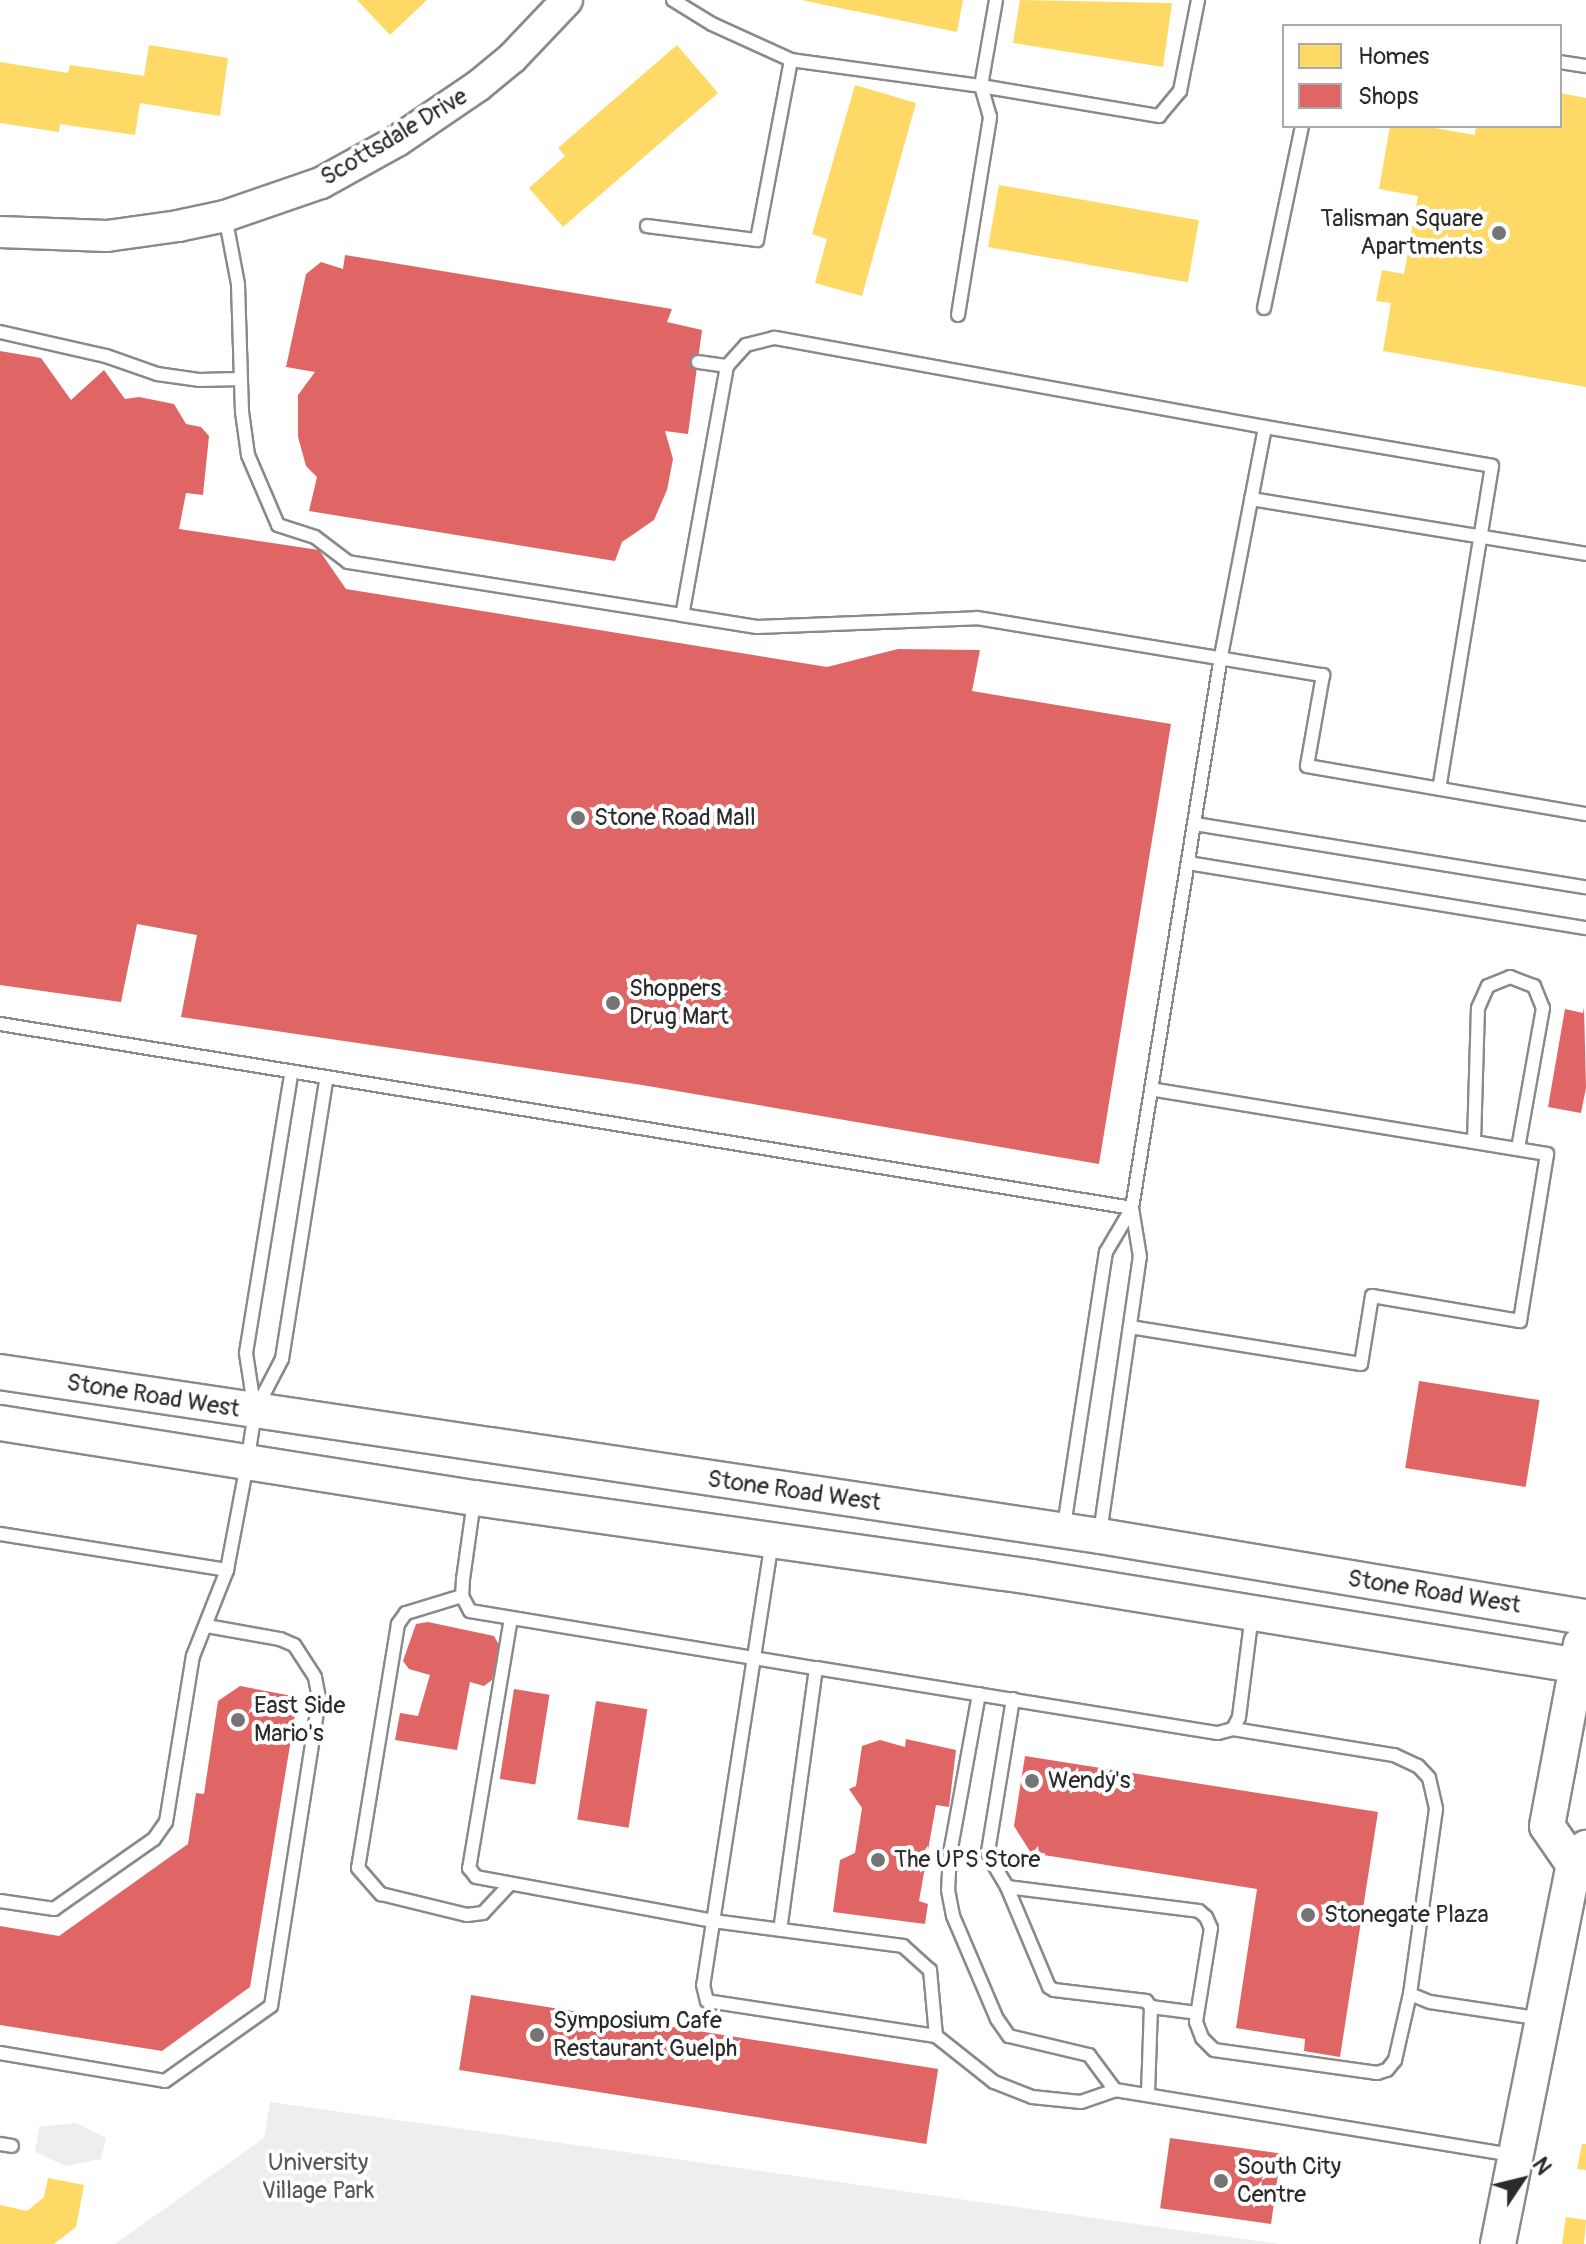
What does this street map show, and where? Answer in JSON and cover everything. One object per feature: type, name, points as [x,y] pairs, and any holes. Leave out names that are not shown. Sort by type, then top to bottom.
[{"type":"main road","name":"Stone Road West","points":[[0,1372],[1100,1536],[1586,1618]]},
{"type":"main road","name":"Stone Road West","points":[[0,1423],[247,1464],[1032,1577],[1582,1666]]},
{"type":"main road","points":[[1032,1577],[1072,1559],[1100,1536]]},
{"type":"main road","points":[[1498,2244],[1543,2019],[1580,1857],[1547,1826],[1582,1666],[1586,1618]]},
{"type":"street","name":"Scottsdale Drive","points":[[0,232],[107,236],[225,216],[321,183],[440,114],[512,58],[567,0]]},
{"type":"lane","points":[[673,0],[712,24],[791,60],[981,86],[1159,116],[1180,91],[1198,0]]},
{"type":"lane","points":[[958,315],[990,117],[981,86],[996,0]]},
{"type":"lane","points":[[647,226],[757,240],[791,60]]},
{"type":"lane","points":[[1562,62],[1586,66]]},
{"type":"lane","points":[[1264,308],[1302,128]]},
{"type":"lane","points":[[225,216],[238,284],[240,379],[248,455],[278,525],[315,537],[348,562],[757,627],[977,618],[1323,675],[1307,766],[1586,814]]},
{"type":"lane","points":[[0,332],[106,356],[157,374],[199,380],[240,379]]},
{"type":"lane","points":[[682,615],[727,366],[746,345],[774,338],[1492,466],[1439,789]]},
{"type":"lane","points":[[698,362],[727,366]]},
{"type":"lane","points":[[1100,1536],[1140,1257],[1132,1208],[1221,656],[1265,427]]},
{"type":"lane","points":[[1251,499],[1586,554]]},
{"type":"lane","points":[[1195,824],[1586,887]]},
{"type":"lane","points":[[1188,863],[1586,928]]},
{"type":"lane","points":[[1474,1142],[1478,1008],[1488,986],[1510,977],[1534,986],[1543,1008],[1518,1149]]},
{"type":"lane","points":[[0,1024],[326,1080],[1132,1208]]},
{"type":"lane","points":[[0,1901],[54,1909],[162,1830],[169,1813],[193,1656],[227,1570],[247,1464],[255,1412],[246,1353],[291,1074]]},
{"type":"lane","points":[[255,1412],[282,1359],[326,1080]]},
{"type":"lane","points":[[1130,1327],[1361,1364],[1372,1296],[1520,1321],[1547,1154],[1151,1089]]},
{"type":"lane","points":[[1063,1531],[1106,1252],[1132,1208]]},
{"type":"lane","points":[[475,1498],[462,1596],[470,1611],[1218,1733],[1233,1729],[1394,1755],[1418,1766],[1429,1778],[1436,1809],[1410,1994],[1395,2060],[1387,2070],[1377,2073],[1214,2050],[1202,2038],[1196,2022],[1211,1928],[1199,1911],[1007,1887]]},
{"type":"lane","points":[[0,1534],[227,1570]]},
{"type":"lane","points":[[772,1539],[703,1985],[707,2001],[936,2036],[994,2082],[1032,2097],[1081,2102],[1115,2090],[1515,2155]]},
{"type":"lane","points":[[462,1596],[406,1613],[398,1624],[358,1868],[381,1894],[467,1915],[483,1913],[510,1884]]},
{"type":"lane","points":[[1233,1729],[1239,1717],[1252,1612]]},
{"type":"lane","points":[[511,1618],[469,1868],[476,1877],[713,1921],[903,1946],[930,1970],[936,2036]]},
{"type":"lane","points":[[0,2053],[165,2081],[271,2006],[319,1698],[315,1677],[294,1645],[280,1639],[207,1626]]},
{"type":"lane","points":[[780,1930],[816,1668]]},
{"type":"lane","points":[[979,1694],[950,1853],[948,1890],[953,1916],[1004,2031],[1016,2040],[1089,2055],[1115,2090]]},
{"type":"lane","points":[[1013,1699],[988,1852],[1007,1887],[1049,1987],[1146,2001],[1151,2007],[1148,2095]]},
{"type":"lane","points":[[1410,1994],[1430,2002],[1543,2019]]},
{"type":"lane","points":[[1151,2007],[1197,2013]]},
{"type":"green space","name":"University Village Park","points":[[270,2102],[1280,2244],[115,2244],[264,2138]]},
{"type":"green space","points":[[76,2123],[106,2138],[101,2159],[66,2166],[35,2152],[39,2127]]},
{"type":"building: Homes","points":[[357,0],[427,0],[390,35]]},
{"type":"building: Homes","points":[[801,0],[963,0],[957,32]]},
{"type":"building: Homes","points":[[1020,0],[1172,3],[1163,67],[1013,43]]},
{"type":"building: Homes","points":[[149,45],[228,58],[220,116],[140,103],[135,135],[60,124],[59,132],[0,123],[0,62],[68,73],[70,65],[144,76]]},
{"type":"building: Homes","points":[[677,45],[718,93],[563,227],[529,188],[565,156],[558,148]]},
{"type":"building: Homes","points":[[855,85],[916,103],[862,296],[815,283],[827,239],[812,234]]},
{"type":"building: Homes","name":"Talisman Square Apartments","points":[[1562,93],[1586,98],[1586,387],[1383,351],[1391,303],[1376,301],[1382,270],[1404,274],[1418,196],[1379,189],[1390,128],[1435,128],[1475,135],[1476,128],[1562,128]]},
{"type":"building: Homes","points":[[999,185],[1199,220],[1188,282],[988,247]]},
{"type":"building: Homes","points":[[1582,2144],[1586,2144],[1586,2170],[1577,2169]]},
{"type":"building: Homes","points":[[48,2178],[84,2185],[76,2227],[54,2244],[0,2244],[0,2205],[27,2211],[44,2197]]},
{"type":"building: Homes","points":[[1566,2217],[1586,2220],[1584,2244],[1562,2244]]},
{"type":"building: Shops","points":[[345,255],[672,309],[667,322],[702,330],[688,434],[665,431],[673,459],[667,490],[654,520],[622,542],[615,561],[309,511],[317,477],[306,466],[298,437],[298,395],[315,372],[286,367],[306,274],[321,262],[343,269]]},
{"type":"building: Shops","name":"Stone Road Mall","points":[[0,351],[41,358],[71,400],[104,370],[125,399],[139,397],[174,404],[186,424],[201,427],[209,436],[203,495],[186,493],[179,529],[319,550],[346,589],[827,667],[898,649],[980,650],[972,691],[1171,724],[1099,1164],[642,1085],[181,1017],[197,935],[137,924],[121,1002],[0,985]]},
{"type":"building: Shops","points":[[1584,1007],[1586,1088],[1581,1113],[1548,1107],[1565,1009],[1583,1013]]},
{"type":"building: Shops","points":[[1419,1381],[1539,1400],[1526,1487],[1405,1468]]},
{"type":"building: Shops","points":[[428,1622],[494,1636],[499,1645],[492,1680],[484,1686],[470,1682],[457,1750],[395,1740],[400,1713],[418,1716],[430,1675],[409,1669],[403,1661],[416,1624]]},
{"type":"building: Shops","points":[[240,1686],[298,1697],[250,1987],[162,2051],[0,2025],[0,1926],[59,1936],[188,1844],[196,1793],[204,1794],[218,1701]]},
{"type":"building: Shops","points":[[514,1689],[550,1695],[535,1785],[500,1779]]},
{"type":"building: Shops","points":[[596,1701],[647,1709],[629,1828],[577,1820]]},
{"type":"building: Shops","points":[[906,1739],[956,1750],[949,1807],[936,1805],[919,1901],[928,1904],[925,1924],[833,1912],[840,1860],[855,1853],[862,1808],[849,1789],[856,1786],[862,1746],[880,1740],[905,1747]]},
{"type":"building: Shops","name":"Stonegate Plaza","points":[[1025,1756],[1378,1812],[1340,2057],[1304,2051],[1305,2039],[1236,2028],[1257,1889],[1031,1853],[1014,1826]]},
{"type":"building: Shops","points":[[471,1995],[938,2069],[926,2144],[459,2070]]},
{"type":"building: Shops","name":"South City Centre","points":[[1170,2138],[1281,2154],[1271,2224],[1160,2208]]},
{"type":"place","name":"Talisman Square Apartments","points":[[1499,233]]},
{"type":"place","name":"Stone Road Mall","points":[[578,818]]},
{"type":"place","name":"Shoppers Drug Mart","points":[[613,1003]]},
{"type":"place","name":"East Side Mario's","points":[[238,1720]]},
{"type":"place","name":"Wendy's","points":[[1032,1781]]},
{"type":"place","name":"The UPS Store","points":[[878,1860]]},
{"type":"place","name":"Stonegate Plaza","points":[[1308,1915]]},
{"type":"place","name":"Symposium Cafe Restaurant Guelph","points":[[537,2035]]},
{"type":"place","name":"South City Centre","points":[[1221,2181]]}]
